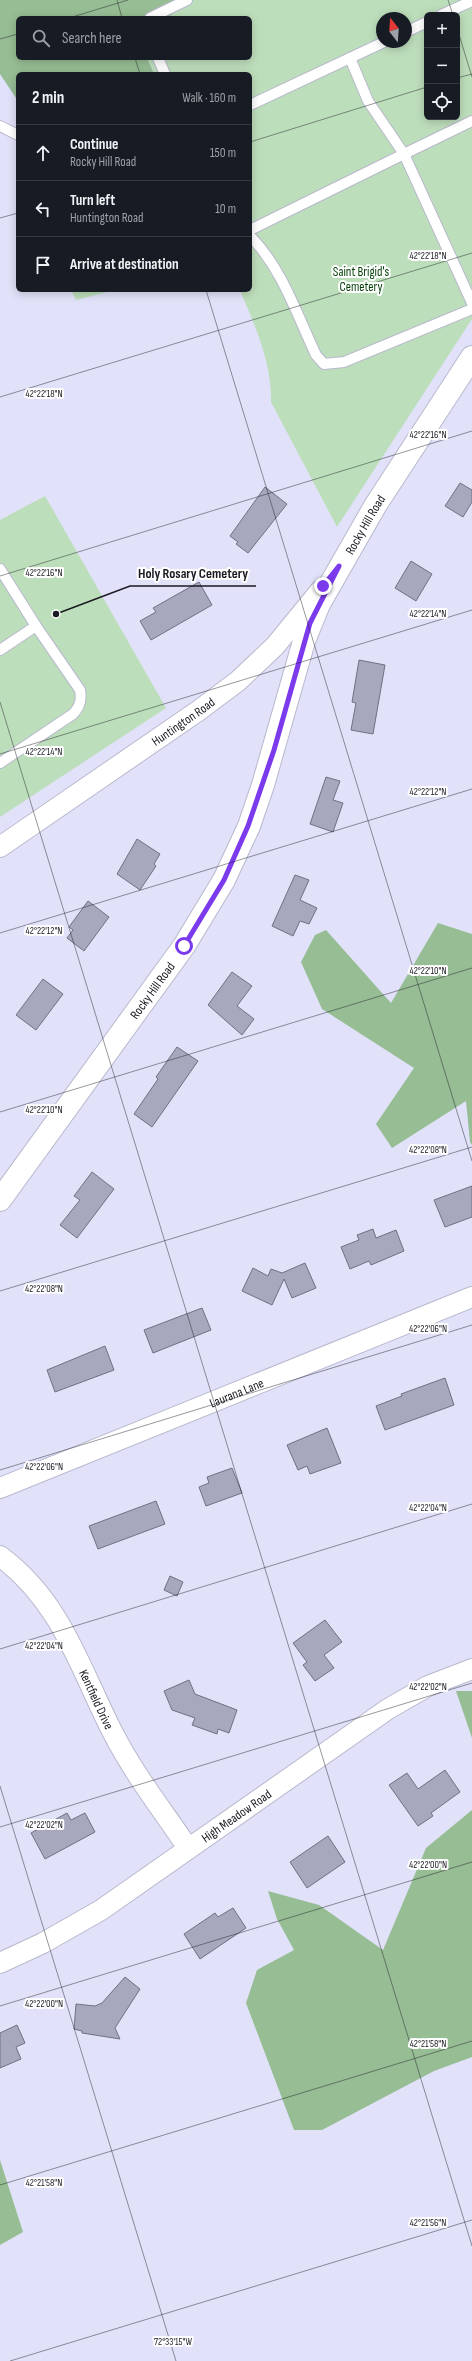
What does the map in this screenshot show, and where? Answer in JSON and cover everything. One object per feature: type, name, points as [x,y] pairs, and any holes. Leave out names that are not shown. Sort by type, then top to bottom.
[{"type":"street","name":"Rocky Hill Road","points":[[0,1200],[184,946],[224,880],[246,833],[260,792],[310,623],[339,566],[375,506],[472,357]]},
{"type":"street","name":"Huntington Road","points":[[0,847],[198,711],[243,677],[288,632],[339,566]]},
{"type":"street","name":"Laurana Lane","points":[[0,1488],[472,1297]]},
{"type":"street","name":"Kentfield Drive","points":[[0,1556],[30,1583],[49,1606],[68,1638],[114,1734],[188,1848]]},
{"type":"street","name":"High Meadow Road","points":[[0,1963],[43,1943],[101,1910],[388,1709],[428,1686],[472,1669]]},
{"type":"lane","points":[[154,16],[187,0]]},
{"type":"lane","points":[[448,12],[472,1]]},
{"type":"lane","points":[[412,29],[424,23]]},
{"type":"lane","points":[[252,104],[376,46]]},
{"type":"lane","points":[[350,58],[368,101],[404,154],[472,303]]},
{"type":"lane","points":[[159,60],[164,72]]},
{"type":"lane","points":[[252,229],[472,121]]},
{"type":"lane","points":[[0,126],[16,134]]},
{"type":"lane","points":[[252,238],[260,246],[276,270],[316,355],[324,364],[344,362],[472,309]]},
{"type":"lane","points":[[0,569],[36,626],[80,690],[80,703],[78,709],[0,763]]},
{"type":"lane","points":[[0,650],[36,626]]},
{"type":"green space","points":[[0,0],[186,0],[170,16],[16,16],[16,60],[148,60],[153,72],[16,72],[16,98],[0,74]]},
{"type":"green space","name":"Saint Brigid's Cemetery","points":[[164,0],[472,0],[472,319],[337,527],[271,402],[271,387],[266,359],[257,331],[241,292],[252,292],[252,72],[153,72],[148,60],[252,60],[252,16],[134,16]]},
{"type":"green space","points":[[72,292],[107,292],[76,300]]},
{"type":"green space","points":[[45,496],[166,708],[0,817],[0,520]]},
{"type":"green space","points":[[438,923],[472,934],[472,1145],[470,1142],[466,1101],[392,1148],[376,1124],[414,1068],[322,1009],[301,962],[315,935],[326,930],[391,1003]]},
{"type":"green space","points":[[456,1691],[472,1691],[472,1738]]},
{"type":"green space","points":[[472,1810],[472,2057],[434,2071],[322,2130],[294,2130],[246,2003],[257,1970],[294,1950],[277,1919],[268,1891],[319,1905],[383,1950],[426,1848]]},
{"type":"green space","points":[[0,2160],[23,2232],[0,2245]]},
{"type":"building","points":[[460,483],[472,490],[472,502],[463,517],[445,506]]},
{"type":"building","points":[[265,487],[287,504],[248,553],[236,544],[238,542],[230,536]]},
{"type":"building","points":[[411,561],[432,574],[416,601],[395,588]]},
{"type":"building","points":[[199,582],[212,605],[151,640],[140,621],[156,612],[153,608]]},
{"type":"building","points":[[359,660],[385,665],[373,734],[351,730],[356,703],[352,702]]},
{"type":"building","points":[[326,777],[340,781],[333,800],[343,803],[333,832],[310,824]]},
{"type":"building","points":[[137,839],[160,854],[154,864],[156,866],[140,890],[117,874]]},
{"type":"building","points":[[295,875],[309,880],[300,900],[317,908],[309,924],[300,921],[293,936],[272,926]]},
{"type":"building","points":[[88,901],[109,917],[84,951],[67,938],[73,930],[69,927]]},
{"type":"building","points":[[232,972],[252,986],[237,1006],[254,1019],[242,1035],[208,1005]]},
{"type":"building","points":[[43,979],[63,994],[36,1030],[16,1015]]},
{"type":"building","points":[[177,1047],[198,1061],[152,1127],[134,1114],[158,1079],[156,1077]]},
{"type":"building","points":[[92,1172],[114,1189],[77,1238],[60,1225],[80,1200],[74,1196]]},
{"type":"building","points":[[472,1186],[472,1217],[445,1227],[434,1200]]},
{"type":"building","points":[[373,1229],[376,1238],[396,1230],[404,1251],[371,1265],[369,1261],[350,1269],[341,1247],[359,1240],[357,1235]]},
{"type":"building","points":[[305,1263],[316,1288],[292,1298],[284,1279],[272,1305],[242,1291],[253,1268],[268,1276],[271,1269],[282,1273]]},
{"type":"building","points":[[202,1308],[211,1330],[153,1353],[144,1330]]},
{"type":"building","points":[[105,1346],[114,1370],[55,1392],[47,1370]]},
{"type":"building","points":[[445,1378],[454,1405],[385,1430],[376,1406],[402,1396],[401,1394]]},
{"type":"building","points":[[327,1428],[341,1463],[310,1474],[307,1466],[298,1470],[287,1445]]},
{"type":"building","points":[[232,1468],[242,1493],[206,1506],[199,1487],[209,1483],[207,1477]]},
{"type":"building","points":[[156,1501],[165,1524],[98,1549],[89,1526]]},
{"type":"building","points":[[170,1576],[183,1582],[177,1596],[164,1590]]},
{"type":"building","points":[[325,1620],[342,1642],[324,1655],[334,1668],[315,1681],[303,1665],[307,1662],[293,1643]]},
{"type":"building","points":[[189,1680],[195,1694],[237,1710],[229,1733],[218,1729],[217,1734],[192,1725],[195,1718],[172,1710],[164,1691]]},
{"type":"building","points":[[445,1770],[460,1792],[431,1813],[433,1816],[418,1826],[389,1785],[407,1773],[418,1789]]},
{"type":"building","points":[[67,1813],[71,1820],[85,1813],[95,1832],[45,1859],[31,1833]]},
{"type":"building","points":[[328,1836],[345,1862],[307,1888],[290,1862]]},
{"type":"building","points":[[233,1908],[246,1928],[200,1959],[184,1934],[215,1913],[218,1917]]},
{"type":"building","points":[[125,1977],[140,1989],[115,2028],[120,2039],[82,2033],[82,2031],[74,2029],[76,2004],[95,2006],[102,2003]]},
{"type":"building","points":[[17,2025],[25,2043],[16,2047],[21,2059],[0,2068],[0,2033]]},
{"type":"place","name":"Holy Rosary Cemetery","points":[[56,614]]},
{"type":"route","points":[[184,946],[206,913],[240,846],[263,785],[274,750],[310,623],[339,566],[323,586]]}]
